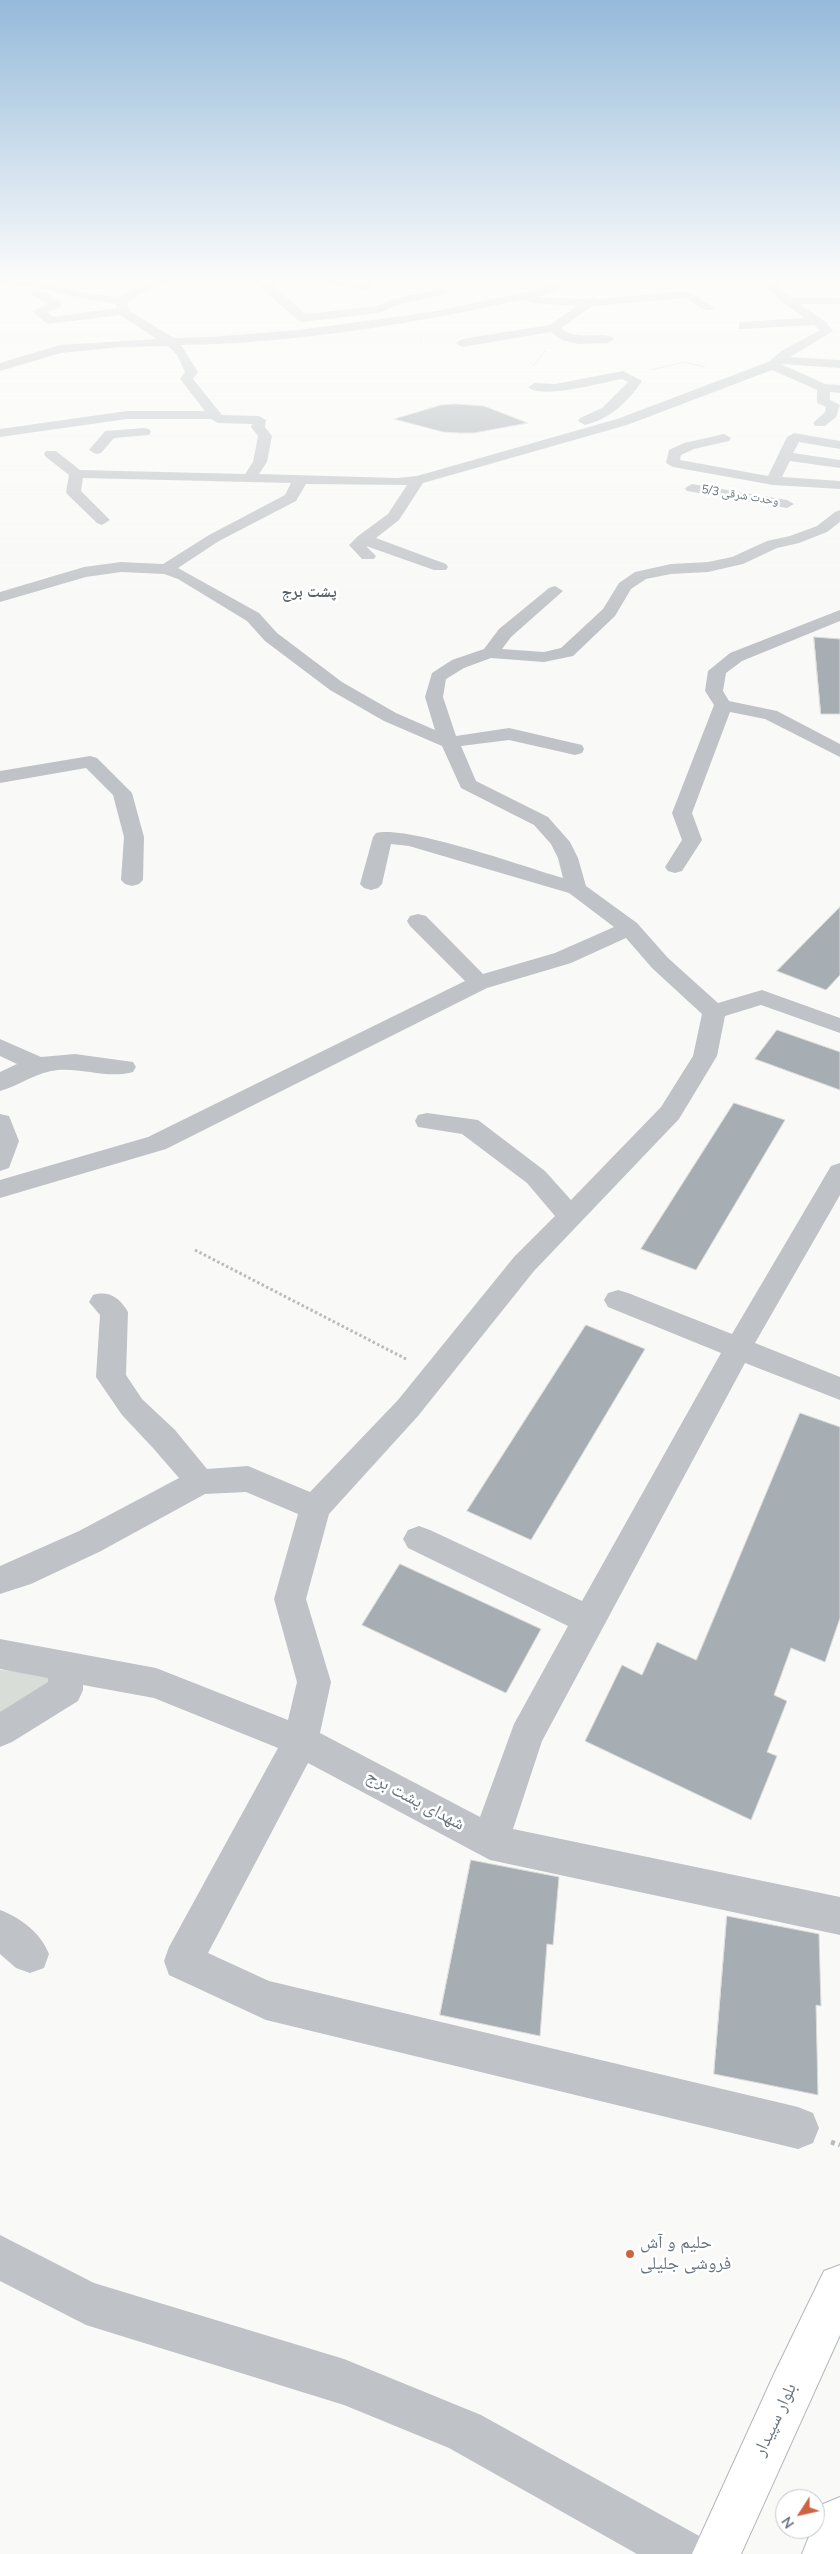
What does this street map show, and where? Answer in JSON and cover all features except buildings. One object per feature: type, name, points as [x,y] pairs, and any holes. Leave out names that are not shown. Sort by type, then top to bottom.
[{"type":"main road","name":"بلوار سپیدار","points":[[716,2554],[791,2388],[840,2287]]},
{"type":"main road","points":[[826,2554],[840,2521]]},
{"type":"street","points":[[190,429],[220,427],[217,417],[203,400]]},
{"type":"street","points":[[563,424],[592,420],[620,400]]},
{"type":"street","points":[[51,454],[76,474],[418,480],[622,422],[680,400]]},
{"type":"street","points":[[820,423],[831,414],[833,405],[824,403],[824,400]]},
{"type":"street","points":[[0,432],[135,415],[259,420],[258,426],[265,436],[260,462],[250,478]]},
{"type":"street","points":[[96,450],[110,434],[160,431]]},
{"type":"street","points":[[724,438],[689,446],[674,453],[673,463],[773,481],[840,484]]},
{"type":"street","points":[[773,481],[794,438],[840,445]]},
{"type":"street","points":[[460,468],[454,460],[466,451]]},
{"type":"street","points":[[785,456],[840,464]]},
{"type":"street","points":[[76,474],[73,492],[102,520]]},
{"type":"street","points":[[166,569],[214,538],[292,498],[301,479]]},
{"type":"street","points":[[368,556],[357,544],[394,517],[418,480]]},
{"type":"street","name":"وحدت شرقی 5/3","points":[[692,488],[793,508],[808,483]]},
{"type":"street","points":[[576,888],[568,858],[560,842],[541,821],[468,784],[450,743],[434,697],[438,677],[458,664],[490,654],[544,657],[567,652],[609,612],[625,586],[641,575],[671,569],[708,567],[737,561],[773,544],[794,540],[831,521]]},
{"type":"street","points":[[363,539],[440,567]]},
{"type":"street","points":[[0,596],[84,572],[121,567],[166,569],[184,576],[253,617],[271,637],[336,686],[390,717],[450,743],[484,736],[509,734],[575,748]]},
{"type":"street","points":[[490,654],[505,633],[555,591]]},
{"type":"street","points":[[840,615],[736,657],[717,671],[714,691],[723,705],[771,716],[840,751]]},
{"type":"street","points":[[674,867],[692,840],[682,812],[723,705]]},
{"type":"street","points":[[0,777],[90,762],[122,793],[134,837],[132,880]]},
{"type":"street","points":[[370,884],[382,837],[411,840],[576,888],[629,928],[660,963],[714,1012]]},
{"type":"street","points":[[418,921],[479,982]]},
{"type":"street","points":[[0,1189],[157,1143],[479,982],[563,958],[629,928]]},
{"type":"street","points":[[714,1012],[762,997],[840,1026]]},
{"type":"street","points":[[714,1012],[705,1056],[670,1113],[524,1264],[408,1408],[315,1508],[290,1599],[314,1682],[301,1741],[182,1962],[266,2000],[798,2128]]},
{"type":"street","points":[[0,1047],[21,1056],[37,1066]]},
{"type":"street","points":[[0,1083],[17,1072],[37,1066],[74,1060],[124,1067]]},
{"type":"street","points":[[0,1122],[6,1141],[0,1162]]},
{"type":"street","points":[[427,1122],[469,1126],[536,1177],[571,1217]]},
{"type":"street","points":[[490,1842],[526,1736],[738,1348],[840,1172]]},
{"type":"street","points":[[618,1300],[840,1389]]},
{"type":"street","points":[[103,1302],[114,1312],[111,1377],[132,1407],[164,1439],[200,1482]]},
{"type":"street","points":[[0,1580],[20,1574],[90,1540],[200,1482],[248,1479],[315,1508]]},
{"type":"street","points":[[420,1539],[590,1621]]},
{"type":"street","name":"شهدای پشت برج","points":[[0,1654],[65,1678],[99,1673],[156,1682],[301,1741],[490,1842],[840,1916]]},
{"type":"street","points":[[0,1731],[65,1678]]},
{"type":"street","points":[[0,1929],[30,1954]]},
{"type":"street","points":[[0,2257],[86,2303],[344,2382],[465,2431],[684,2554]]},
{"type":"path","points":[[195,1250],[436,1374]]},
{"type":"shaded area","points":[[0,1670],[57,1674],[62,1680],[0,1718]]},
{"type":"place","name":"حلیم و آش فروشی جلیلی","points":[[630,2254]]},
{"type":"district","name":"پشت برج","points":[[309,593]]}]
